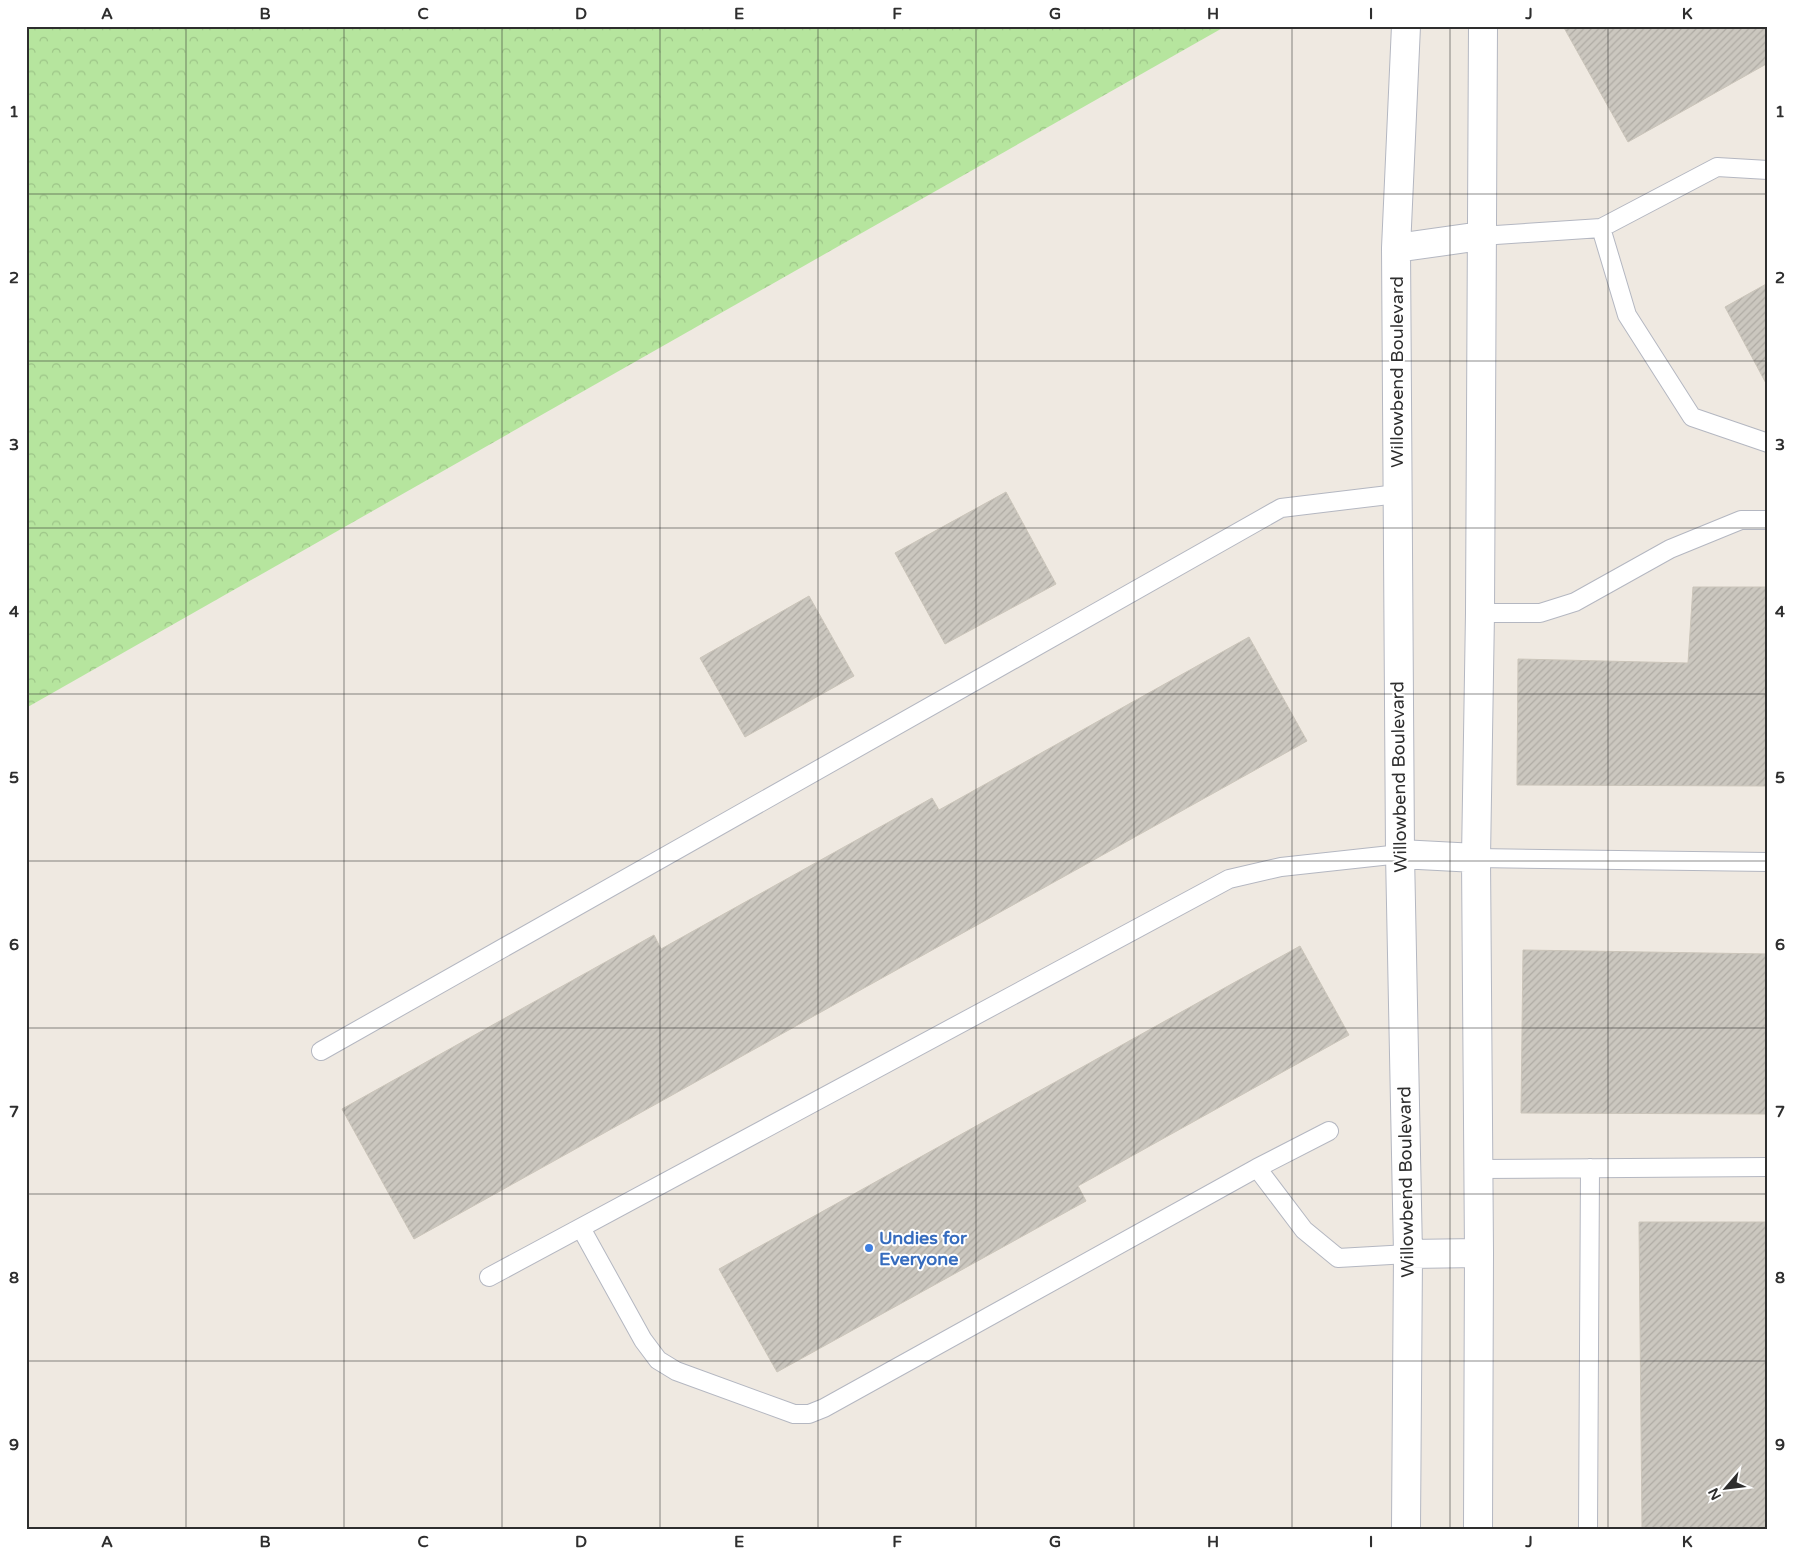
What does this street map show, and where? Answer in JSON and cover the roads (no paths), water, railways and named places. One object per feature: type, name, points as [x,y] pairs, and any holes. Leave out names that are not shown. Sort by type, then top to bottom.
[{"type":"main road","name":"Willowbend Boulevard","points":[[1406,26],[1396,248],[1400,854],[1408,1254],[1406,1529]]},
{"type":"main road","points":[[1478,1529],[1479,1253],[1476,858],[1480,613],[1483,26]]},
{"type":"main road","points":[[1396,248],[1481,236]]},
{"type":"main road","points":[[1400,854],[1476,858]]},
{"type":"main road","points":[[1408,1254],[1479,1253]]},
{"type":"lane","points":[[1481,236],[1601,228],[1717,167],[1768,170]]},
{"type":"lane","points":[[1601,228],[1627,315],[1692,417],[1768,442]]},
{"type":"lane","points":[[321,1051],[1281,508],[1397,494]]},
{"type":"lane","points":[[1480,613],[1540,613],[1576,602],[1678,546],[1740,520],[1768,520]]},
{"type":"lane","points":[[489,1277],[1229,879],[1281,867],[1400,854]]},
{"type":"lane","points":[[1476,858],[1768,862]]},
{"type":"lane","points":[[581,1228],[643,1340],[658,1360],[676,1370],[794,1414],[809,1414],[824,1408],[1257,1168],[1329,1131]]},
{"type":"lane","points":[[1478,1169],[1768,1167]]},
{"type":"lane","points":[[1257,1168],[1304,1230],[1338,1258],[1408,1254]]},
{"type":"lane","points":[[1588,1529],[1590,1168]]},
{"type":"place","name":"Undies for Everyone","points":[[869,1248]]}]
